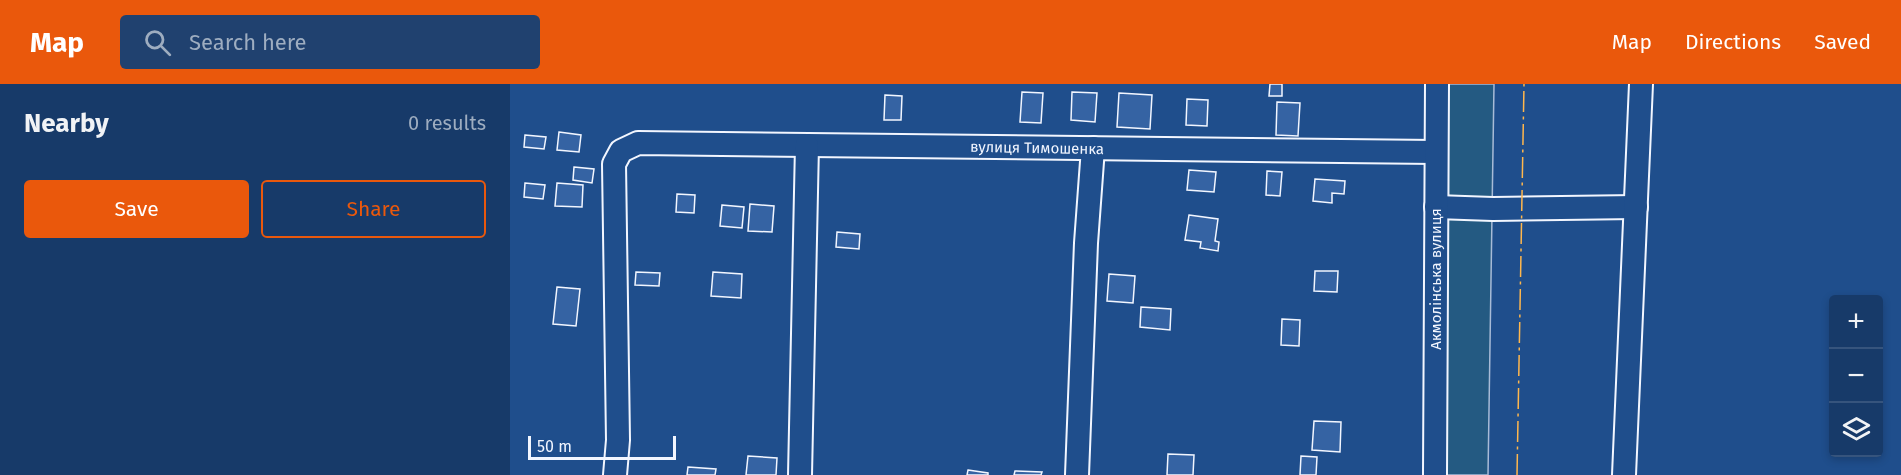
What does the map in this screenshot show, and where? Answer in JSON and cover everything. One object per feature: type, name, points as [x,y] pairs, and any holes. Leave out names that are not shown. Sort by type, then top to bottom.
[{"type":"street","name":"Акмолінська вулиця","points":[[1435,475],[1437,84]]},
{"type":"street","points":[[1624,475],[1641,84]]},
{"type":"street","name":"вулиця Тимошенка","points":[[615,475],[618,440],[614,164],[621,151],[638,143],[1437,152]]},
{"type":"street","points":[[800,475],[807,145]]},
{"type":"street","points":[[1077,475],[1086,243],[1093,148]]},
{"type":"street","points":[[1436,207],[1636,207]]},
{"type":"shaded area","points":[[1437,84],[1494,84],[1488,475],[1435,475]]},
{"type":"building","points":[[1270,84],[1282,84],[1282,96],[1269,96]]},
{"type":"building","points":[[1022,92],[1043,93],[1041,123],[1020,122]]},
{"type":"building","points":[[1072,92],[1097,93],[1095,122],[1071,120]]},
{"type":"building","points":[[1119,93],[1152,95],[1150,129],[1117,127]]},
{"type":"building","points":[[885,95],[902,96],[901,120],[884,120]]},
{"type":"building","points":[[1187,99],[1208,100],[1207,126],[1186,125]]},
{"type":"building","points":[[1277,102],[1300,103],[1298,136],[1276,135]]},
{"type":"building","points":[[559,132],[581,135],[579,152],[557,150]]},
{"type":"building","points":[[525,135],[546,137],[544,149],[524,147]]},
{"type":"building","points":[[574,167],[594,169],[592,183],[573,180]]},
{"type":"building","points":[[1189,170],[1216,172],[1214,192],[1187,190]]},
{"type":"building","points":[[1267,171],[1282,172],[1280,196],[1266,195]]},
{"type":"building","points":[[1315,179],[1345,181],[1344,194],[1332,193],[1332,203],[1313,201]]},
{"type":"building","points":[[525,183],[545,185],[543,199],[524,197]]},
{"type":"building","points":[[557,183],[583,185],[582,207],[555,206]]},
{"type":"building","points":[[677,194],[695,195],[694,213],[676,212]]},
{"type":"building","points":[[750,204],[774,206],[772,232],[748,231]]},
{"type":"building","points":[[722,205],[744,207],[742,228],[720,226]]},
{"type":"building","points":[[1189,215],[1218,219],[1215,241],[1219,242],[1218,251],[1200,248],[1201,242],[1185,240]]},
{"type":"building","points":[[837,232],[860,234],[859,249],[836,247]]},
{"type":"building","points":[[1315,271],[1338,271],[1337,292],[1314,291]]},
{"type":"building","points":[[636,272],[660,273],[659,286],[635,285]]},
{"type":"building","points":[[713,272],[742,274],[741,298],[711,296]]},
{"type":"building","points":[[1109,274],[1135,276],[1133,303],[1107,301]]},
{"type":"building","points":[[557,287],[580,289],[576,326],[553,324]]},
{"type":"building","points":[[1141,307],[1171,309],[1170,330],[1140,327]]},
{"type":"building","points":[[1282,319],[1300,320],[1299,346],[1281,345]]},
{"type":"building","points":[[1314,421],[1341,422],[1340,452],[1312,450]]},
{"type":"building","points":[[1168,454],[1194,455],[1193,475],[1167,475]]},
{"type":"building","points":[[748,456],[777,458],[776,475],[746,475]]},
{"type":"building","points":[[1301,456],[1317,457],[1316,475],[1300,475]]},
{"type":"building","points":[[688,467],[716,469],[715,475],[687,475]]},
{"type":"building","points":[[968,470],[988,473],[988,475],[967,475]]},
{"type":"building","points":[[1015,471],[1042,472],[1041,475],[1014,475]]},
{"type":"power","points":[[1517,475],[1524,84]]}]
